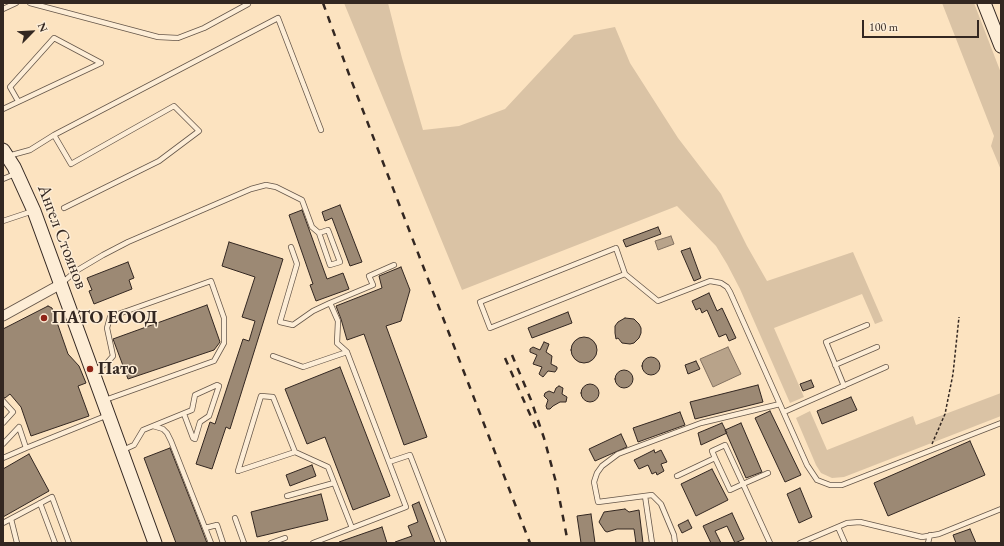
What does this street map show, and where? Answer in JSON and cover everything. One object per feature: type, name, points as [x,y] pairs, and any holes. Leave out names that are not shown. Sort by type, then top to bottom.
[{"type":"street","points":[[985,3],[997,28],[1001,46]]},
{"type":"street","name":"Ангел Стоянов","points":[[5,153],[17,173],[34,211],[155,543]]},
{"type":"street","points":[[3,316],[61,284]]},
{"type":"lane","points":[[3,9],[16,3]]},
{"type":"lane","points":[[30,3],[158,37],[178,38],[204,28],[248,4]]},
{"type":"lane","points":[[5,153],[30,150],[54,135],[278,18],[321,130]]},
{"type":"lane","points":[[3,109],[101,62],[54,38],[10,87],[18,101]]},
{"type":"lane","points":[[54,135],[71,164],[174,106],[199,131],[159,161],[64,208]]},
{"type":"lane","points":[[3,179],[17,173]]},
{"type":"lane","points":[[61,284],[103,254],[251,189],[266,185],[276,187],[302,200],[312,227],[319,233],[330,266],[340,262],[328,230],[319,233]]},
{"type":"lane","points":[[3,221],[34,211]]},
{"type":"lane","points":[[291,247],[297,264],[280,322],[293,325],[313,311],[373,285],[369,276],[394,265]]},
{"type":"lane","points":[[625,274],[490,328],[480,302],[616,248],[625,274],[658,301],[710,281],[721,283],[727,287],[807,465],[817,480],[830,485],[842,485],[1001,423]]},
{"type":"lane","points":[[93,371],[107,363],[113,356],[107,328],[110,317],[211,281],[224,318],[224,343],[214,361],[104,400]]},
{"type":"lane","points":[[314,543],[406,507],[347,352],[337,343],[338,321],[330,303]]},
{"type":"lane","points":[[844,386],[826,342],[867,325]]},
{"type":"lane","points":[[835,365],[877,347]]},
{"type":"lane","points":[[273,356],[303,367],[347,352]]},
{"type":"lane","points":[[784,412],[886,367]]},
{"type":"lane","points":[[122,451],[134,445],[143,430],[184,414],[192,409],[195,395],[217,385],[219,386],[210,416],[200,422],[195,439],[193,438],[184,414]]},
{"type":"lane","points":[[295,452],[273,397],[261,396],[238,471],[295,452],[328,467],[352,528]]},
{"type":"lane","points":[[3,401],[13,412],[3,423]]},
{"type":"lane","points":[[675,543],[674,534],[661,504],[652,495],[598,502],[594,482],[596,473],[602,466],[618,454],[648,442],[710,420],[780,404]]},
{"type":"lane","points":[[3,458],[109,415]]},
{"type":"lane","points":[[3,444],[18,426],[26,448]]},
{"type":"lane","points":[[153,426],[167,432],[211,543]]},
{"type":"lane","points":[[768,473],[743,484],[730,490],[712,451],[725,445],[743,484],[770,543]]},
{"type":"lane","points":[[389,462],[410,455],[444,543]]},
{"type":"lane","points":[[677,476],[715,458]]},
{"type":"lane","points":[[288,496],[334,483]]},
{"type":"lane","points":[[645,496],[652,543]]},
{"type":"lane","points":[[3,523],[52,497],[69,543]]},
{"type":"lane","points":[[40,503],[55,543]]},
{"type":"lane","points":[[800,543],[847,523],[860,522],[922,537],[939,534],[1001,509]]},
{"type":"lane","points":[[234,518],[244,543]]},
{"type":"lane","points":[[11,519],[17,543]]},
{"type":"lane","points":[[205,528],[217,525],[223,543]]},
{"type":"lane","points":[[838,527],[845,543]]},
{"type":"lane","points":[[928,543],[930,535]]},
{"type":"lane","points":[[271,543],[285,538]]},
{"type":"path","points":[[928,451],[945,414],[953,374],[959,317]]},
{"type":"shaded area","points":[[344,3],[388,3],[423,130],[459,126],[505,109],[574,35],[615,27],[630,63],[678,138],[721,194],[747,246],[767,281],[853,252],[883,321],[875,324],[862,294],[774,328],[804,397],[790,403],[740,289],[727,264],[716,246],[677,206],[462,290]]},
{"type":"shaded area","points":[[942,3],[974,3],[1001,73],[1001,170],[991,146],[994,136]]},
{"type":"shaded area","points":[[671,236],[674,244],[658,250],[655,241]]},
{"type":"shaded area","points":[[728,347],[741,374],[713,387],[700,359]]},
{"type":"shaded area","points":[[1001,393],[1001,416],[844,477],[832,478],[821,473],[816,465],[796,418],[810,411],[827,450],[913,416],[916,425]]},
{"type":"building","points":[[340,205],[362,262],[350,266],[332,218],[325,221],[322,212]]},
{"type":"building","points":[[302,210],[327,279],[343,273],[349,289],[316,301],[310,285],[313,284],[289,215]]},
{"type":"building","points":[[658,227],[661,234],[626,247],[623,240]]},
{"type":"building","points":[[229,242],[283,259],[230,429],[226,427],[212,469],[196,464],[210,422],[215,424],[243,339],[249,341],[255,321],[242,317],[255,277],[222,266]]},
{"type":"building","points":[[690,248],[701,278],[694,281],[681,251]]},
{"type":"building","points":[[128,262],[134,278],[129,280],[132,289],[94,304],[89,291],[92,290],[87,278]]},
{"type":"building","points":[[401,267],[410,290],[401,321],[386,326],[427,437],[404,445],[364,334],[347,340],[336,306],[382,288],[379,276]]},
{"type":"building","points":[[709,293],[717,311],[722,308],[736,338],[729,341],[726,334],[719,337],[707,310],[702,313],[700,308],[696,310],[692,301]]},
{"type":"building","points":[[207,305],[220,342],[214,350],[128,379],[113,339]]},
{"type":"building","points":[[48,306],[52,308],[68,354],[79,366],[86,383],[78,386],[89,416],[31,436],[21,407],[10,394],[5,398],[3,397],[3,329]]},
{"type":"building","points":[[568,312],[572,323],[532,338],[528,328]]},
{"type":"building","points":[[625,318],[634,319],[641,328],[639,338],[634,343],[622,343],[618,338],[616,339],[615,326],[618,322]]},
{"type":"building","points":[[584,337],[594,340],[597,350],[594,360],[584,363],[574,360],[571,350],[574,340]]},
{"type":"building","points":[[544,342],[549,344],[546,352],[552,356],[551,364],[557,367],[557,369],[555,372],[548,371],[543,377],[539,374],[542,367],[533,364],[537,355],[530,352],[530,349],[533,347],[540,350]]},
{"type":"building","points":[[651,357],[657,360],[660,366],[657,372],[651,375],[645,372],[642,366],[645,360]]},
{"type":"building","points":[[696,361],[700,369],[688,374],[685,365]]},
{"type":"building","points":[[340,367],[390,496],[353,510],[325,437],[307,444],[285,389]]},
{"type":"building","points":[[624,370],[630,373],[633,379],[630,385],[624,388],[618,385],[615,379],[618,373]]},
{"type":"building","points":[[811,380],[814,387],[803,391],[800,384]]},
{"type":"building","points":[[590,384],[596,387],[599,393],[596,399],[590,402],[584,399],[581,393],[584,387]]},
{"type":"building","points":[[758,385],[763,402],[695,419],[690,402]]},
{"type":"building","points":[[559,386],[563,388],[562,394],[567,397],[566,402],[560,402],[550,409],[547,409],[546,406],[548,400],[544,396],[545,393],[549,391],[554,393],[556,388]]},
{"type":"building","points":[[851,397],[857,410],[822,424],[817,411]]},
{"type":"building","points":[[770,411],[801,475],[785,482],[755,418]]},
{"type":"building","points":[[680,412],[685,425],[638,442],[633,428]]},
{"type":"building","points":[[722,423],[727,433],[701,445],[698,433]]},
{"type":"building","points":[[741,423],[762,472],[746,478],[725,430]]},
{"type":"building","points":[[621,434],[627,447],[595,461],[589,449]]},
{"type":"building","points":[[970,441],[985,475],[888,516],[874,483]]},
{"type":"building","points":[[170,448],[207,543],[176,543],[144,458]]},
{"type":"building","points":[[654,450],[655,453],[661,450],[667,462],[661,464],[664,471],[657,475],[656,472],[652,474],[648,465],[639,469],[634,460]]},
{"type":"building","points":[[29,454],[49,491],[3,517],[3,469]]},
{"type":"building","points":[[312,465],[316,476],[290,486],[286,475]]},
{"type":"building","points":[[712,469],[728,500],[696,516],[681,484]]},
{"type":"building","points":[[800,488],[812,517],[799,523],[787,494]]},
{"type":"building","points":[[321,494],[328,520],[257,537],[251,512]]},
{"type":"building","points":[[419,502],[435,543],[395,543],[412,536],[408,526],[418,522],[412,505]]},
{"type":"building","points":[[625,509],[629,512],[639,510],[643,543],[636,543],[634,529],[617,529],[607,532],[599,522],[604,512]]},
{"type":"building","points":[[732,513],[744,539],[735,543],[727,526],[715,531],[721,543],[711,543],[703,526]]},
{"type":"building","points":[[591,514],[595,543],[581,543],[577,516]]},
{"type":"building","points":[[688,520],[692,528],[682,533],[678,525]]},
{"type":"building","points":[[382,527],[387,543],[339,543],[339,542]]},
{"type":"building","points":[[970,529],[976,543],[956,543],[953,535]]},
{"type":"railway","points":[[323,3],[350,77],[530,543]]},
{"type":"railway","points":[[512,355],[531,400],[544,438],[557,486],[568,543]]},
{"type":"railway","points":[[505,358],[536,428]]},
{"type":"place","name":"ПАТО ЕООД","points":[[44,318]]},
{"type":"place","name":"Пато","points":[[90,369]]}]
